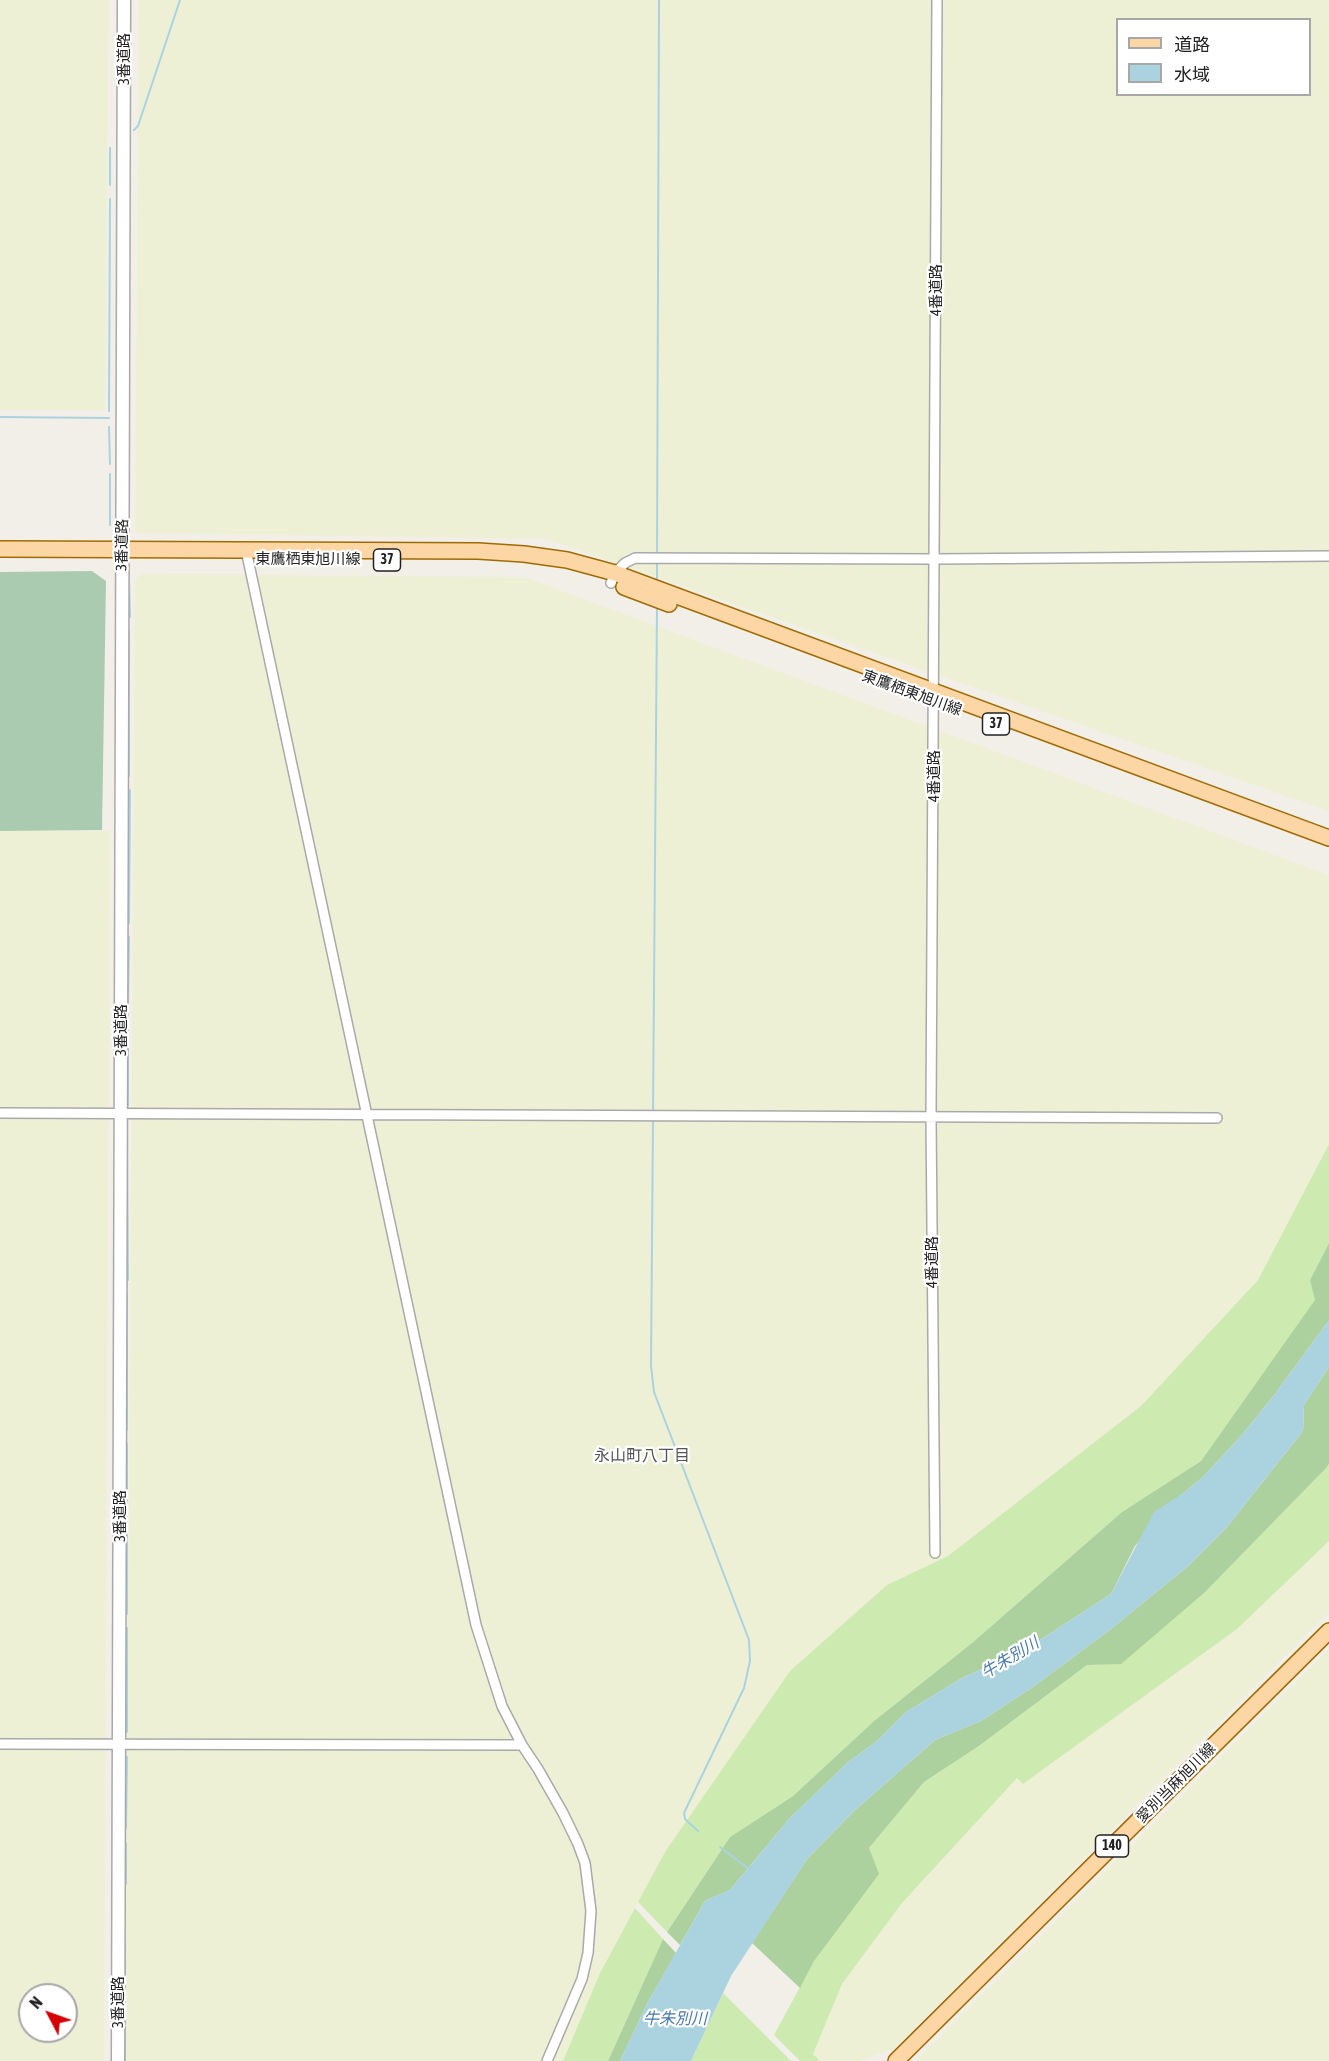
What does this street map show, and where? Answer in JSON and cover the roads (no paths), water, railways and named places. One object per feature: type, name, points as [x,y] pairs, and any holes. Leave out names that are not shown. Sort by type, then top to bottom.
[{"type":"main road","name":"東鷹栖東旭川線","points":[[0,549],[122,555]]},
{"type":"main road","name":"東鷹栖東旭川線","points":[[0,559],[247,554],[479,560],[613,578],[934,697],[1329,848]]},
{"type":"main road","name":"東鷹栖東旭川線","points":[[934,697],[1329,838]]},
{"type":"main road","name":"愛別当麻旭川線","points":[[896,2061],[1329,1631]]},
{"type":"street","name":"3番道路","points":[[118,2061],[124,0]]},
{"type":"street","name":"4番道路","points":[[934,1553],[931,1117],[938,0]]},
{"type":"street","points":[[247,554],[476,1625],[502,1706],[578,1844],[585,1863],[591,1911],[591,1933],[582,1979],[548,2061]]},
{"type":"street","points":[[613,578],[625,563],[635,558],[935,559],[1329,556]]},
{"type":"street","points":[[0,1113],[1217,1118]]},
{"type":"street","points":[[0,1744],[522,1745]]},
{"type":"water","name":"牛朱別川","points":[[1329,1320],[1329,1367],[1304,1405],[1303,1431],[1227,1527],[1187,1567],[1111,1629],[1033,1687],[981,1721],[935,1740],[854,1811],[807,1859],[731,1976],[691,2061],[620,2061],[648,2002],[705,1901],[730,1890],[789,1819],[847,1763],[877,1741],[906,1712],[962,1678],[1026,1649],[1111,1594],[1154,1512],[1203,1477],[1241,1436]]},
{"type":"waterway","points":[[134,130],[138,126],[180,0]]},
{"type":"waterway","points":[[657,555],[659,0]]},
{"type":"waterway","points":[[110,148],[110,185]]},
{"type":"waterway","points":[[109,411],[110,199]]},
{"type":"waterway","points":[[0,417],[109,418]]},
{"type":"waterway","points":[[109,427],[110,464]]},
{"type":"waterway","points":[[110,474],[110,525]]},
{"type":"waterway","points":[[657,561],[657,582]]},
{"type":"waterway","points":[[129,582],[130,617]]},
{"type":"waterway","points":[[653,1113],[657,606]]},
{"type":"waterway","points":[[129,631],[129,776]]},
{"type":"waterway","points":[[129,923],[130,790]]},
{"type":"waterway","points":[[128,1005],[129,937]]},
{"type":"waterway","points":[[128,1018],[128,1106]]},
{"type":"waterway","points":[[653,1119],[651,1366],[654,1392],[749,1640],[750,1661],[744,1688],[684,1813],[685,1819],[698,1831]]},
{"type":"waterway","points":[[127,1125],[128,1280]]},
{"type":"waterway","points":[[127,1295],[127,1430]]},
{"type":"waterway","points":[[127,1444],[127,1614]]},
{"type":"waterway","points":[[127,1628],[127,1732]]},
{"type":"waterway","points":[[126,1828],[127,1757]]},
{"type":"waterway","points":[[126,1843],[126,1884]]},
{"type":"waterway","points":[[720,1847],[749,1869]]},
{"type":"waterway","points":[[125,1935],[125,2061]]},
{"type":"district","name":"永山町八丁目","points":[[642,1456]]}]
